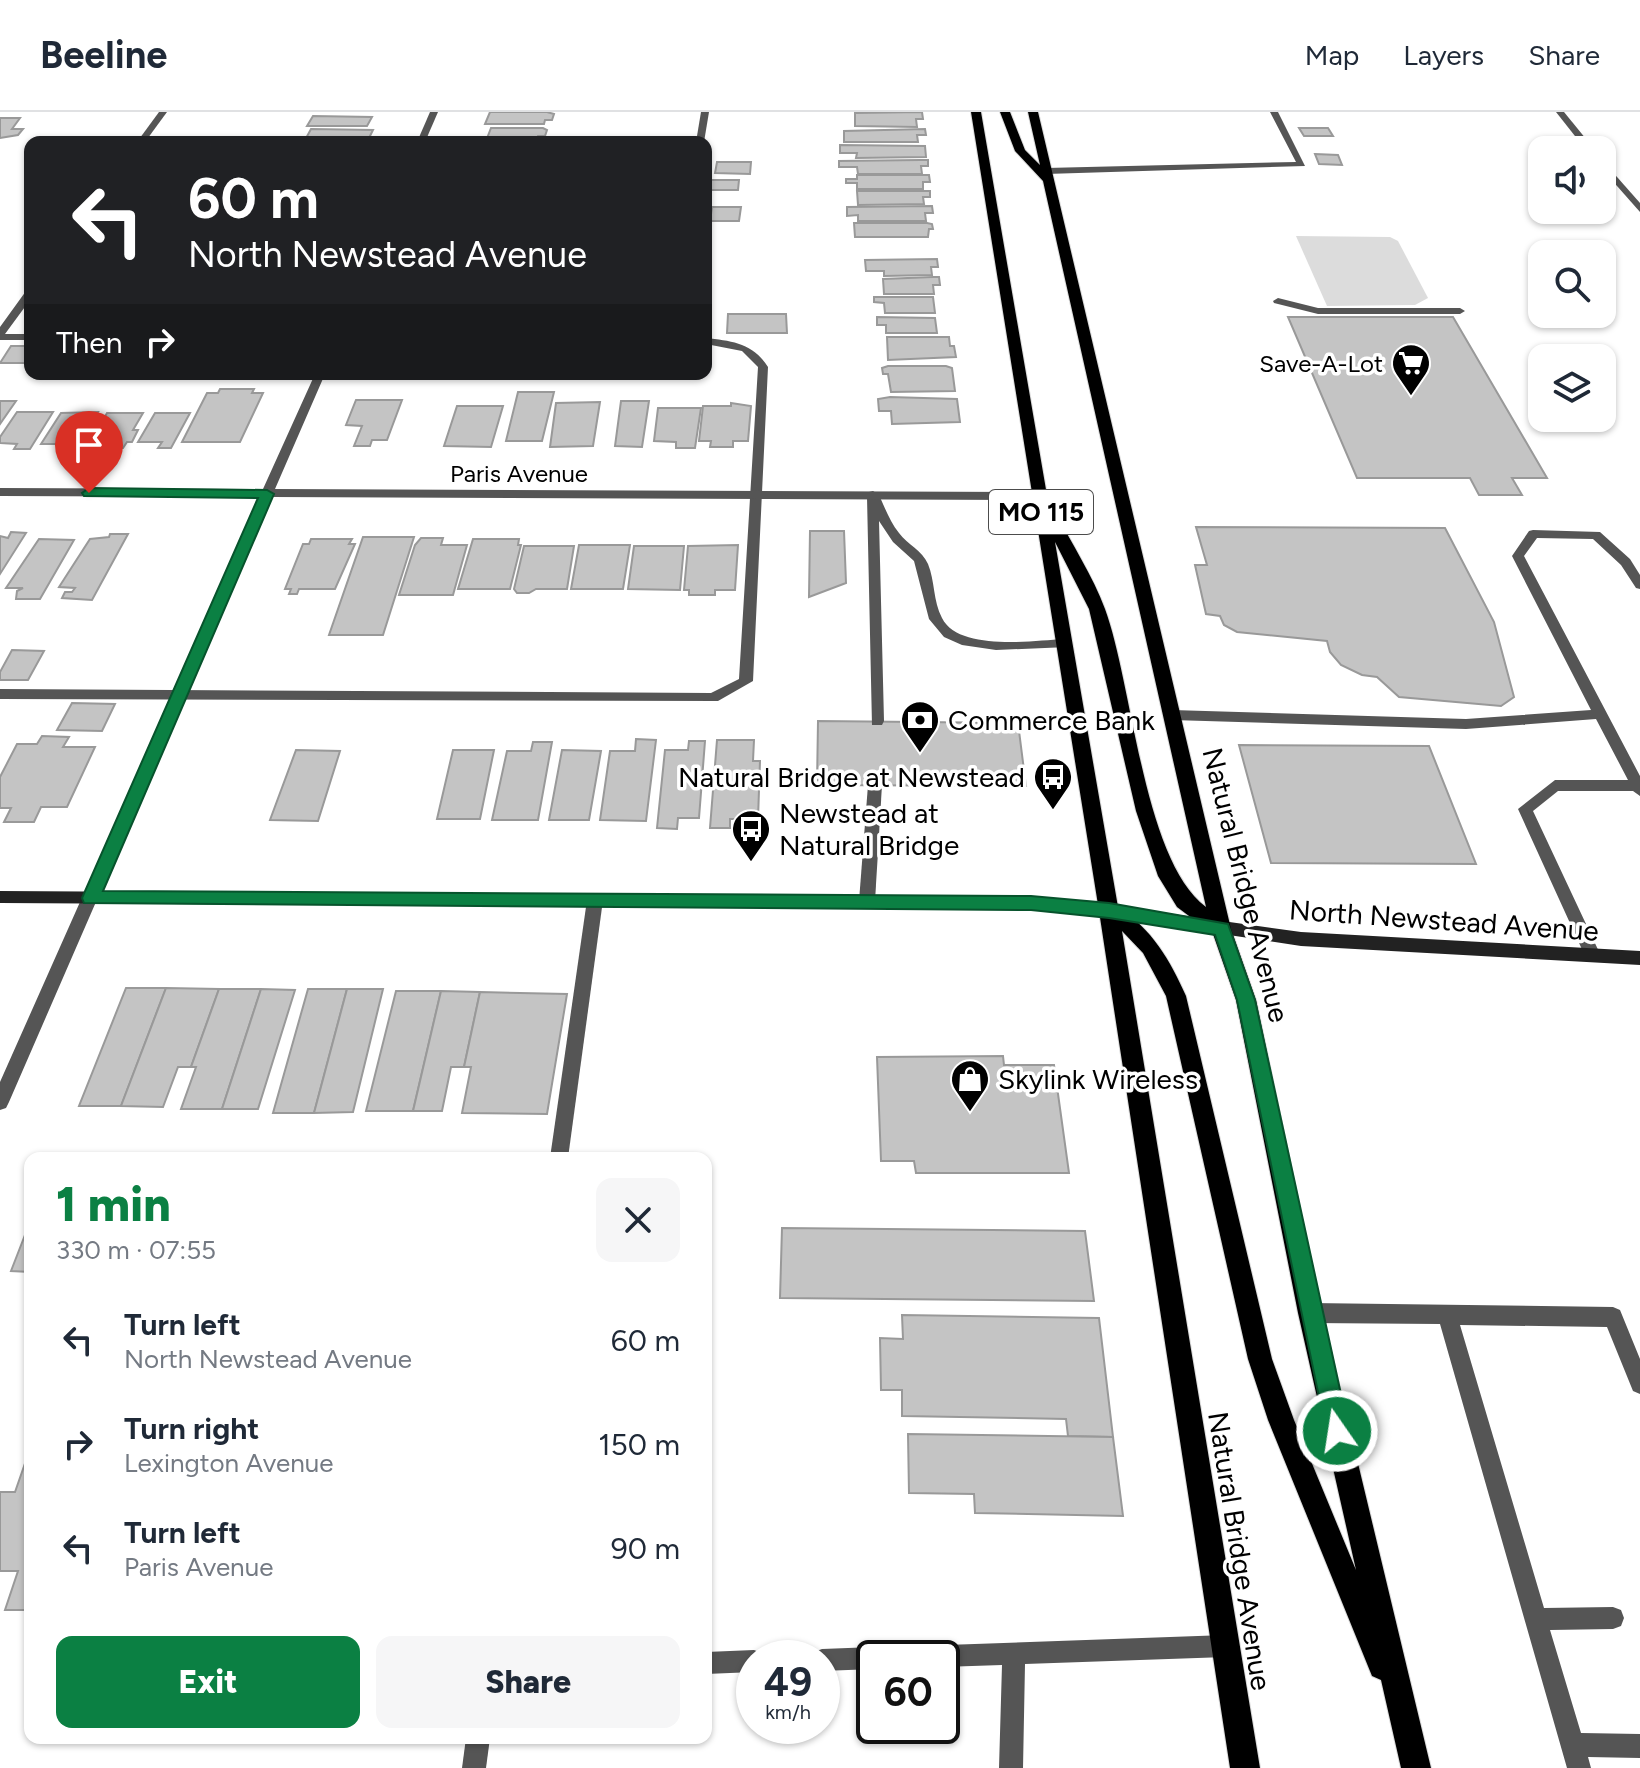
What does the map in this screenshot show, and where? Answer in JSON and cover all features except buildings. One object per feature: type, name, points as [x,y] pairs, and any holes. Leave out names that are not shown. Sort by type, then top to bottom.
[{"type":"main road","name":"Natural Bridge Avenue","points":[[976,112],[1109,911],[1245,1768]]},
{"type":"main road","points":[[1005,112],[1020,151],[1046,175]]},
{"type":"main road","name":"Natural Bridge Avenue","points":[[1033,112],[1221,929],[1246,1000],[1310,1313],[1416,1768]]},
{"type":"main road","points":[[1039,496],[1097,609],[1145,811],[1168,876],[1184,901],[1221,929]]},
{"type":"main road","points":[[1109,911],[1129,923],[1147,940],[1162,963],[1176,996],[1260,1359],[1281,1420],[1406,1725]]},
{"type":"street","points":[[145,136],[163,112]]},
{"type":"street","points":[[424,136],[434,112]]},
{"type":"street","points":[[701,136],[705,112]]},
{"type":"street","points":[[1046,175],[1302,164],[1274,112]]},
{"type":"street","points":[[1560,112],[1580,136]]},
{"type":"street","points":[[1616,180],[1640,209]]},
{"type":"street","points":[[0,335],[24,301]]},
{"type":"street","points":[[1278,301],[1318,311],[1460,311]]},
{"type":"street","points":[[0,335],[24,337]]},
{"type":"street","points":[[0,694],[713,698],[746,681],[763,367],[757,354],[740,345],[712,342]]},
{"type":"street","points":[[0,1102],[317,380]]},
{"type":"street","name":"Paris Avenue","points":[[0,492],[1039,496]]},
{"type":"street","points":[[873,495],[897,539],[912,550],[921,563],[938,624],[952,637],[997,645],[1063,644]]},
{"type":"street","points":[[873,495],[877,721]]},
{"type":"street","points":[[1593,956],[1525,809],[1555,785],[1639,788],[1518,556],[1533,534],[1596,535],[1626,562],[1640,585]]},
{"type":"street","points":[[1172,715],[1466,724],[1600,714]]},
{"type":"street","points":[[867,901],[875,785]]},
{"type":"street","name":"North Newstead Avenue","points":[[0,897],[1031,903],[1301,939],[1640,958]]},
{"type":"street","points":[[560,1152],[595,900]]},
{"type":"street","points":[[1310,1313],[1613,1317],[1640,1384]]},
{"type":"street","points":[[1447,1314],[1575,1757],[1640,1746]]},
{"type":"street","points":[[1536,1619],[1613,1618]]},
{"type":"street","points":[[960,1656],[1226,1646]]},
{"type":"street","points":[[1011,1768],[1014,1655]]},
{"type":"street","points":[[712,1663],[736,1662]]},
{"type":"street","points":[[474,1768],[477,1744]]},
{"type":"shaded area","points":[[1296,236],[1390,237],[1398,241],[1428,298],[1415,305],[1327,306]]},
{"type":"place","name":"Save-A-Lot","points":[[1411,397]]},
{"type":"place","name":"Commerce Bank","points":[[920,754]]},
{"type":"place","name":"Natural Bridge at Newstead","points":[[1053,811]]},
{"type":"place","name":"Newstead at Natural Bridge","points":[[751,863]]},
{"type":"place","name":"Skylink Wireless","points":[[970,1113]]},
{"type":"route","points":[[89,493],[267,494],[91,898],[1031,903],[1074,906],[1221,929],[1246,1000],[1337,1431]]}]
